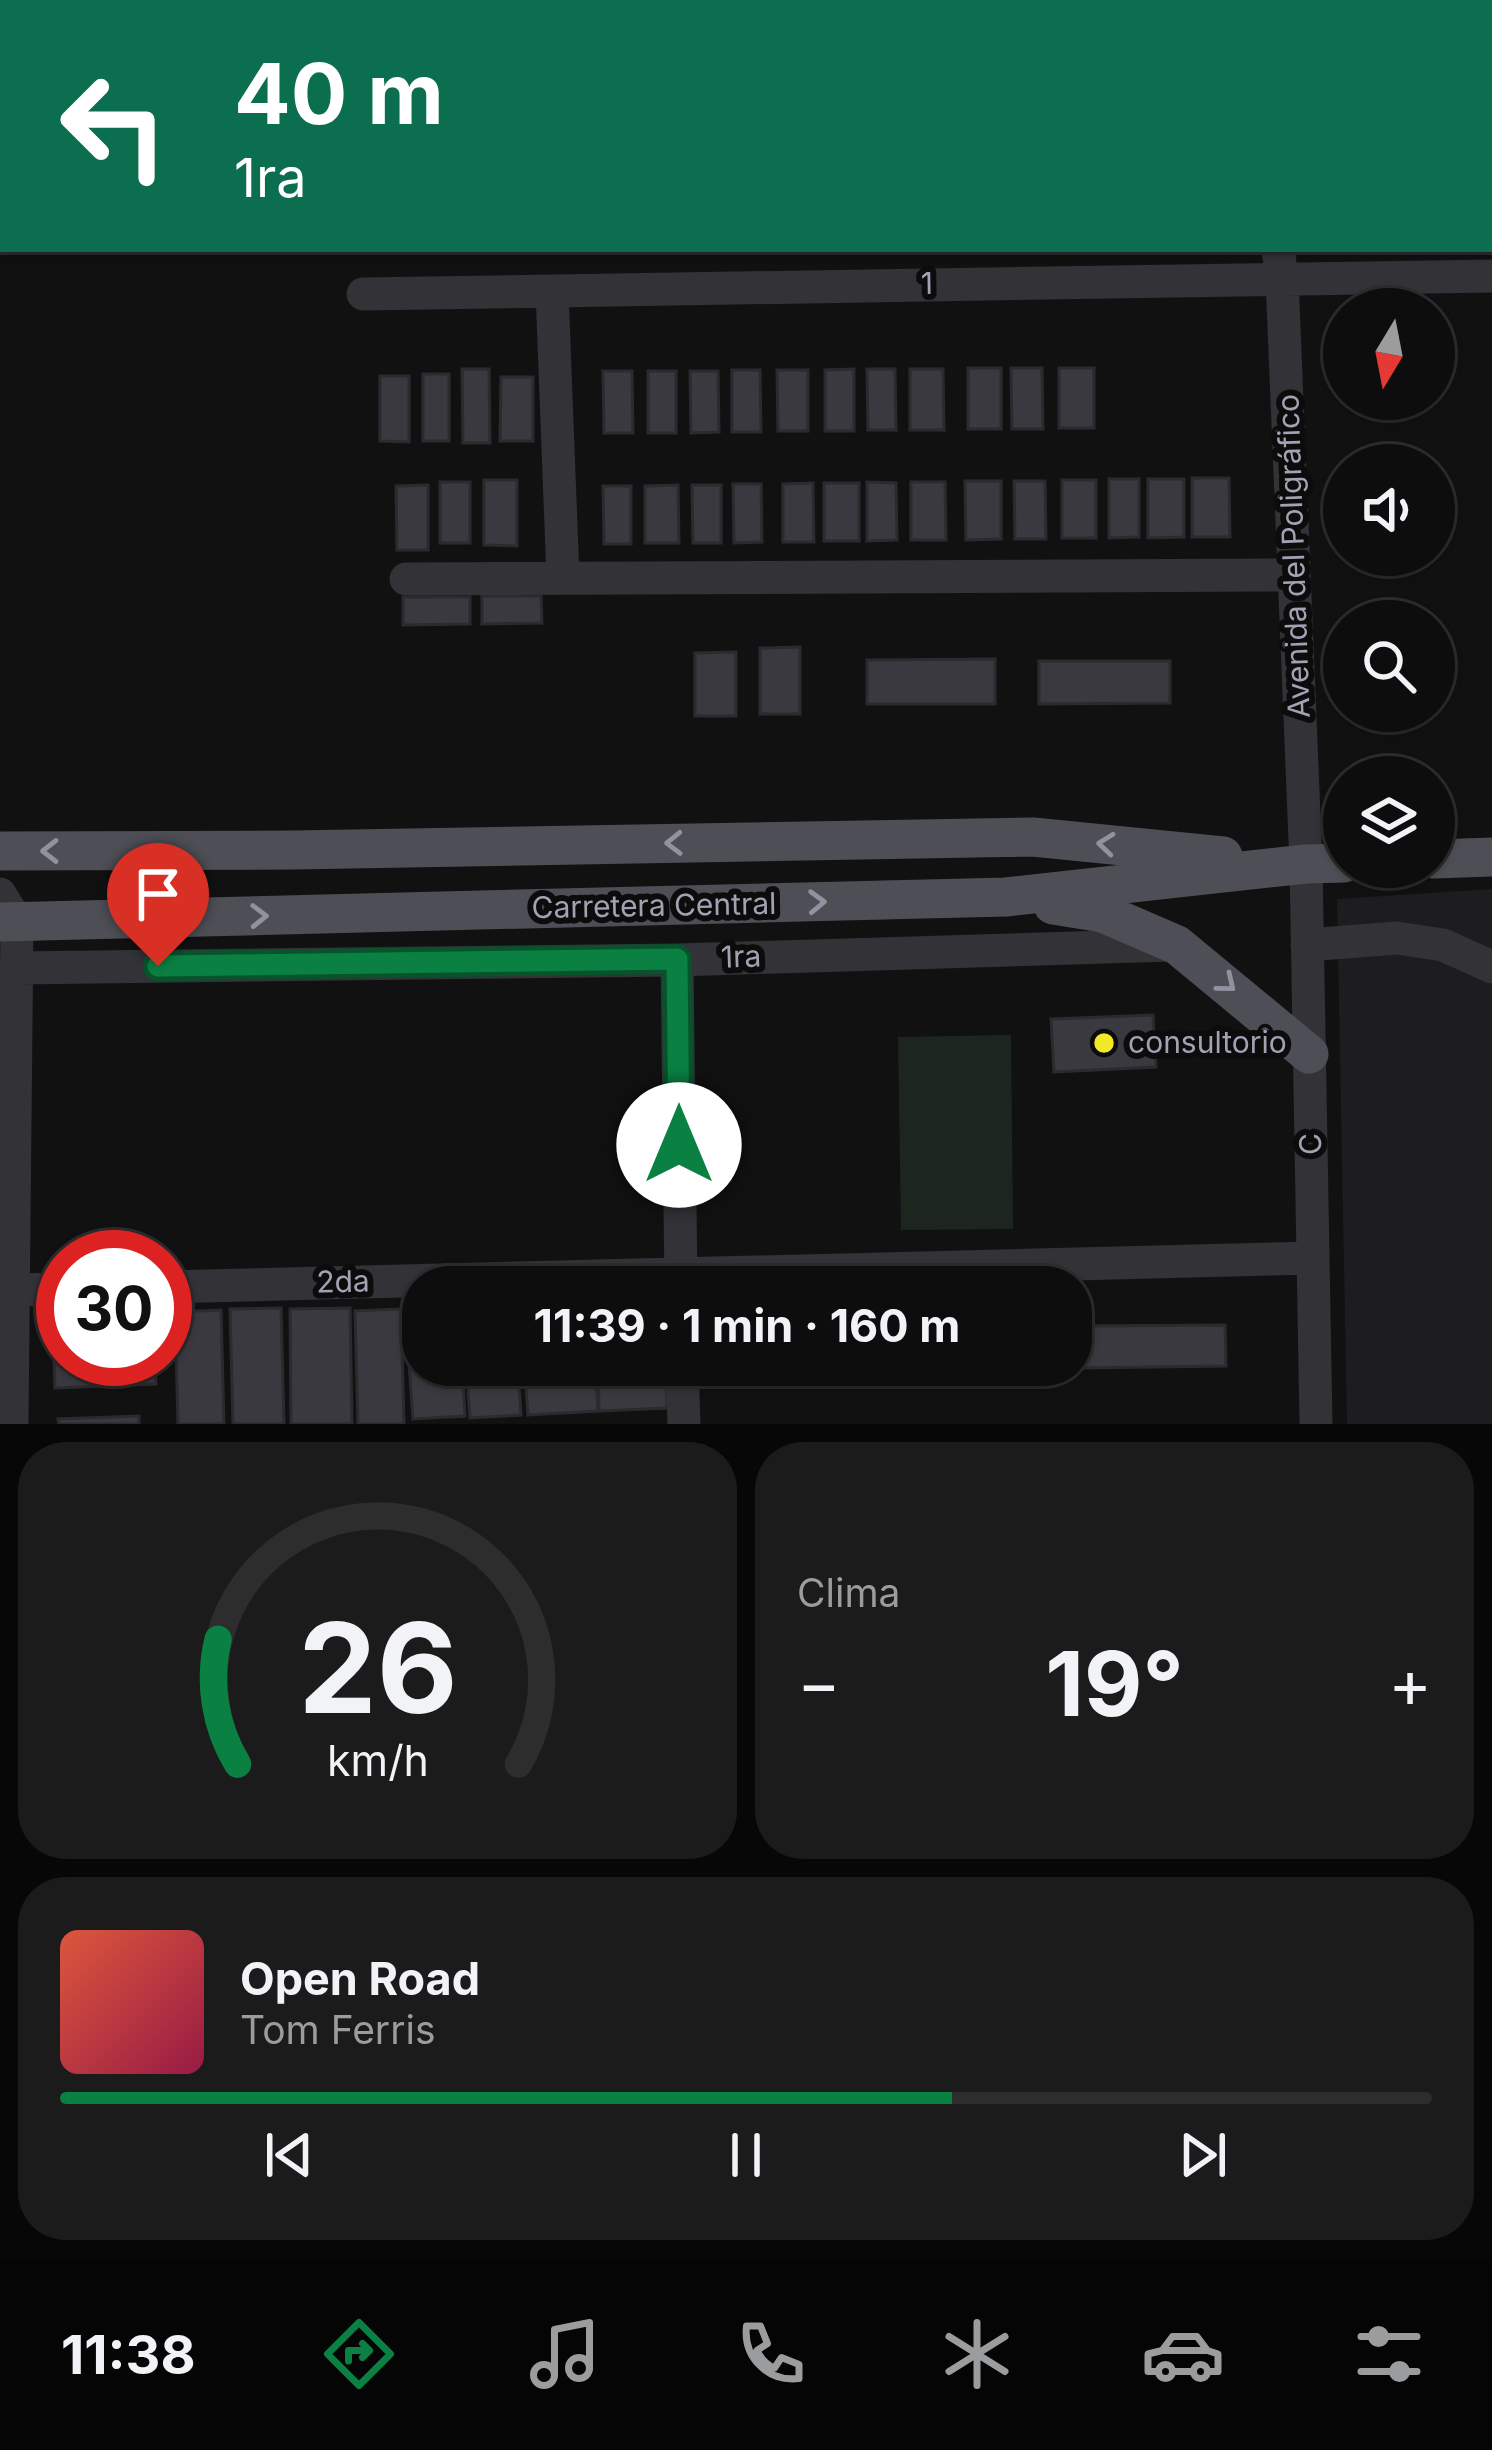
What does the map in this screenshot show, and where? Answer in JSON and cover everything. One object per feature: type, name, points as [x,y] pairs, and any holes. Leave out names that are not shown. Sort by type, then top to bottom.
[{"type":"main road","name":"Carretera Central","points":[[0,851],[1034,837],[1323,864]]},
{"type":"main road","points":[[1455,859],[1492,857]]},
{"type":"main road","name":"Carretera Central","points":[[6,912],[1006,896],[1323,864]]},
{"type":"main road","points":[[1006,896],[1103,913],[1177,945],[1310,1054]]},
{"type":"street","name":"1","points":[[363,294],[1280,263],[1492,276]]},
{"type":"street","name":"Avenida del Poligráfico","points":[[1280,263],[1294,575],[1323,845]]},
{"type":"street","points":[[553,291],[563,578]]},
{"type":"street","points":[[406,579],[1294,575]]},
{"type":"street","name":"C","points":[[1316,1424],[1307,945],[1323,873]]},
{"type":"street","points":[[6,912],[16,968],[12,1424]]},
{"type":"street","points":[[1307,945],[1397,938],[1443,945],[1492,968]]},
{"type":"street","name":"1ra","points":[[16,968],[677,959],[1177,945]]},
{"type":"street","points":[[677,959],[680,1266]]},
{"type":"street","name":"2da","points":[[1092,1266],[1313,1258]]},
{"type":"street","name":"2da","points":[[192,1287],[402,1284]]},
{"type":"street","points":[[14,1290],[36,1290]]},
{"type":"street","points":[[683,1386],[684,1424]]},
{"type":"shaded area","points":[[1492,889],[1492,1424],[1347,1424],[1337,899]]},
{"type":"shaded area","points":[[1011,1035],[1013,1229],[901,1230],[898,1037]]},
{"type":"building","points":[[968,368],[1001,368],[1001,429],[968,429]]},
{"type":"building","points":[[1011,368],[1042,368],[1043,429],[1012,429]]},
{"type":"building","points":[[1059,368],[1094,368],[1094,428],[1059,428]]},
{"type":"building","points":[[462,369],[489,369],[490,443],[463,443]]},
{"type":"building","points":[[854,369],[854,431],[825,431],[825,370]]},
{"type":"building","points":[[867,369],[895,369],[896,430],[868,430]]},
{"type":"building","points":[[910,369],[943,369],[944,430],[910,430]]},
{"type":"building","points":[[732,370],[760,370],[761,432],[732,432]]},
{"type":"building","points":[[777,370],[808,370],[808,431],[778,431]]},
{"type":"building","points":[[603,371],[632,371],[633,433],[604,433]]},
{"type":"building","points":[[648,371],[676,371],[676,433],[648,433]]},
{"type":"building","points":[[690,371],[718,371],[719,432],[691,433]]},
{"type":"building","points":[[423,374],[449,374],[449,441],[423,441]]},
{"type":"building","points":[[380,376],[409,376],[409,442],[380,441]]},
{"type":"building","points":[[501,377],[533,377],[533,441],[500,441]]},
{"type":"building","points":[[1192,478],[1229,478],[1230,537],[1192,537]]},
{"type":"building","points":[[1109,479],[1139,479],[1139,537],[1109,538]]},
{"type":"building","points":[[1148,479],[1184,479],[1184,537],[1148,538]]},
{"type":"building","points":[[484,480],[517,480],[517,546],[484,545]]},
{"type":"building","points":[[1062,480],[1096,480],[1096,538],[1062,538]]},
{"type":"building","points":[[965,481],[1001,481],[1001,539],[966,540]]},
{"type":"building","points":[[1014,481],[1045,481],[1046,539],[1015,539]]},
{"type":"building","points":[[440,482],[470,482],[470,543],[440,543]]},
{"type":"building","points":[[867,482],[896,483],[897,540],[867,541]]},
{"type":"building","points":[[911,482],[945,482],[946,540],[911,540]]},
{"type":"building","points":[[813,483],[814,542],[783,542],[783,484]]},
{"type":"building","points":[[824,483],[859,483],[859,541],[824,541]]},
{"type":"building","points":[[733,484],[761,484],[762,542],[734,543]]},
{"type":"building","points":[[428,485],[428,550],[397,550],[396,486]]},
{"type":"building","points":[[678,485],[679,543],[645,543],[645,486]]},
{"type":"building","points":[[692,485],[721,485],[721,543],[693,543]]},
{"type":"building","points":[[603,486],[631,486],[631,544],[604,544]]},
{"type":"building","points":[[482,596],[541,596],[542,623],[482,624]]},
{"type":"building","points":[[403,597],[470,597],[470,624],[403,625]]},
{"type":"building","points":[[800,647],[800,714],[760,714],[760,648]]},
{"type":"building","points":[[736,652],[736,716],[695,716],[695,653]]},
{"type":"building","points":[[995,659],[995,704],[867,704],[867,660]]},
{"type":"building","points":[[1039,661],[1170,661],[1170,703],[1039,704]]},
{"type":"building","name":"consultorio","points":[[1153,1015],[1156,1067],[1054,1072],[1051,1019]]},
{"type":"building","points":[[281,1308],[284,1424],[233,1424],[230,1309]]},
{"type":"building","points":[[350,1308],[352,1424],[291,1424],[290,1309]]},
{"type":"building","points":[[401,1309],[404,1424],[358,1424],[355,1311]]},
{"type":"building","points":[[221,1310],[224,1424],[178,1424],[177,1386],[192,1386],[192,1311]]},
{"type":"building","points":[[1225,1325],[1226,1366],[1092,1368],[1092,1326]]},
{"type":"building","points":[[411,1386],[463,1386],[465,1416],[413,1419]]},
{"type":"building","points":[[468,1386],[519,1386],[521,1415],[470,1418]]},
{"type":"building","points":[[526,1386],[596,1386],[598,1411],[528,1415]]},
{"type":"building","points":[[598,1386],[666,1386],[667,1408],[599,1411]]},
{"type":"building","points":[[139,1416],[139,1424],[59,1424],[58,1419]]},
{"type":"place","name":"consultorio","points":[[1104,1043]]},
{"type":"route","points":[[158,966],[677,959],[679,1145]]}]
